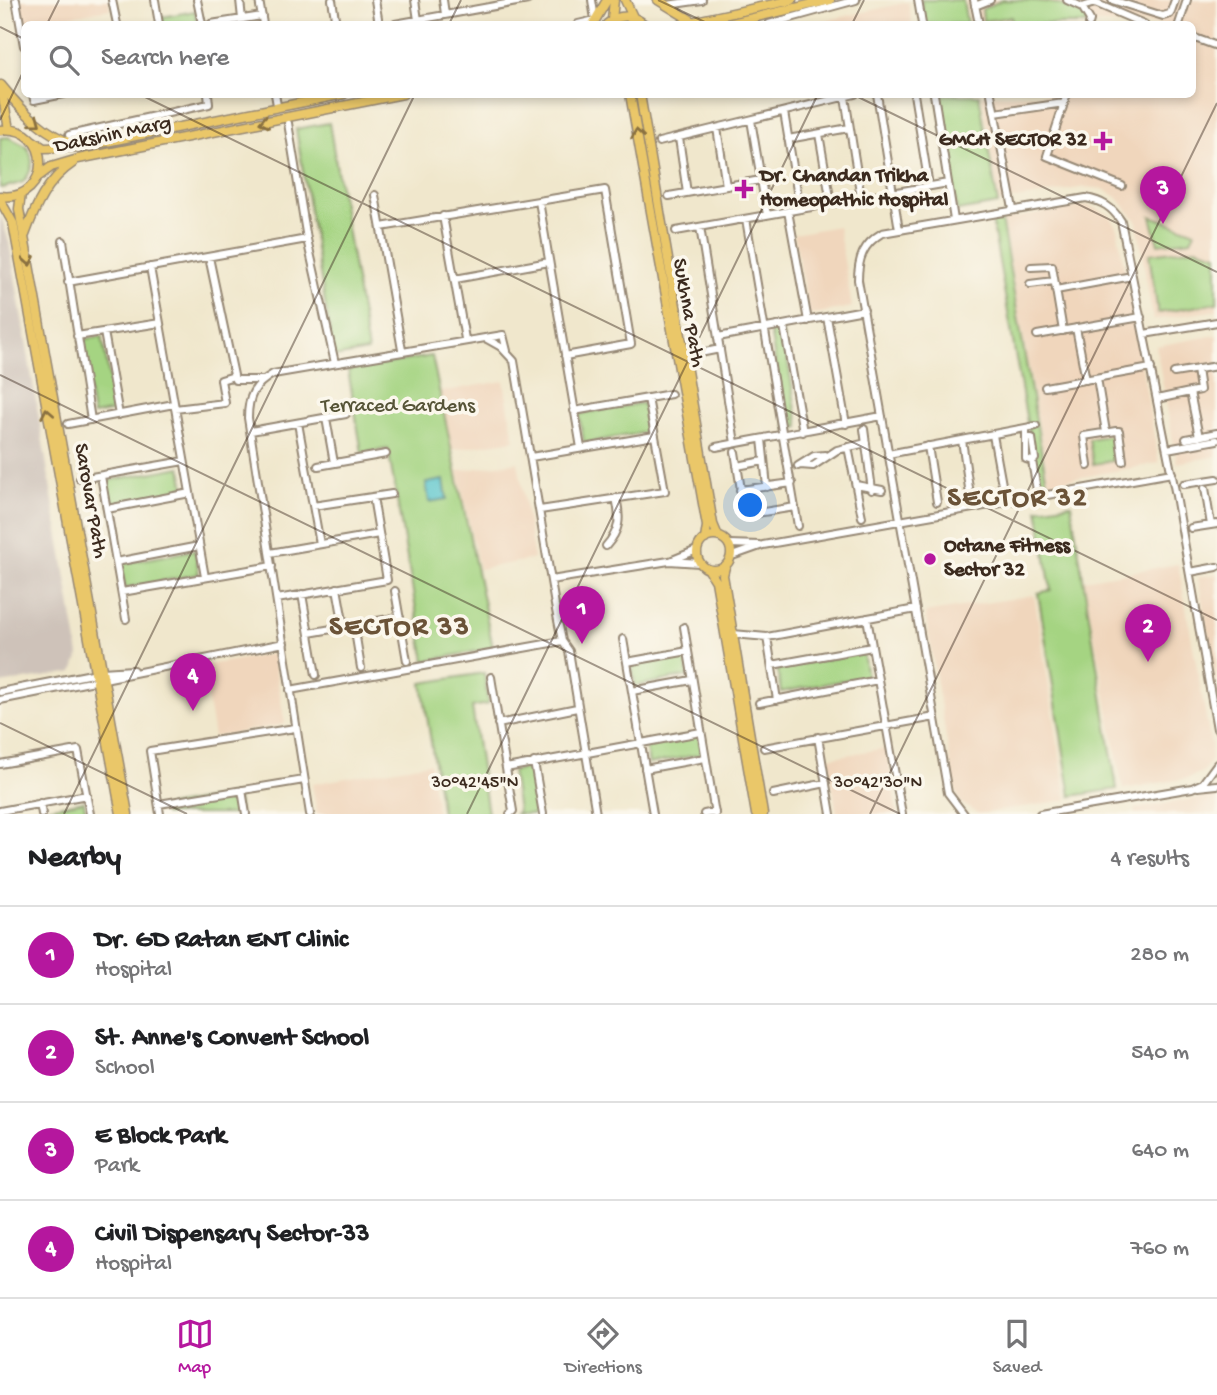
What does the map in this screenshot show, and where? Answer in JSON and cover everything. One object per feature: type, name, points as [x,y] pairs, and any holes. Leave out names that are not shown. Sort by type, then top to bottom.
[{"type":"main road","points":[[595,21],[607,0]]},
{"type":"main road","points":[[609,21],[614,0]]},
{"type":"main road","points":[[625,0],[633,18],[638,21]]},
{"type":"main road","points":[[658,0],[692,21]]},
{"type":"main road","points":[[698,21],[792,0]]},
{"type":"main road","points":[[740,21],[830,0]]},
{"type":"main road","points":[[615,21],[633,18]]},
{"type":"main road","points":[[0,84],[5,130]]},
{"type":"main road","points":[[0,84],[24,114],[65,142],[81,147]]},
{"type":"main road","name":"Dakshin Marg","points":[[5,130],[21,132],[44,148],[81,147],[325,98]]},
{"type":"main road","name":"Dakshin Marg","points":[[38,176],[51,167],[78,159],[383,98]]},
{"type":"main road","name":"Sukhna Path","points":[[631,98],[707,526],[705,539]]},
{"type":"main road","name":"Sukhna Path","points":[[642,98],[713,524],[718,536]]},
{"type":"main road","points":[[0,198],[21,194],[38,176],[40,157],[32,141]]},
{"type":"main road","points":[[25,237],[35,210],[50,184],[60,172],[78,159]]},
{"type":"main road","name":"Sarovar Path","points":[[21,194],[19,209],[121,814]]},
{"type":"main road","name":"Sarovar Path","points":[[0,198],[13,223],[99,677],[128,814]]},
{"type":"main road","points":[[756,814],[716,581],[700,563],[697,550],[705,539],[718,536],[729,544],[732,556],[723,575],[763,814]]},
{"type":"main road","points":[[709,570],[725,567]]},
{"type":"street","points":[[16,0],[21,29]]},
{"type":"street","points":[[112,0],[116,21]]},
{"type":"street","points":[[155,0],[158,21]]},
{"type":"street","points":[[197,0],[201,21]]},
{"type":"street","points":[[240,0],[242,19]]},
{"type":"street","points":[[259,0],[263,21]]},
{"type":"street","points":[[332,0],[336,21]]},
{"type":"street","points":[[375,0],[378,21]]},
{"type":"street","points":[[415,0],[418,20]]},
{"type":"street","points":[[443,0],[445,14]]},
{"type":"street","points":[[412,21],[528,0]]},
{"type":"street","points":[[591,21],[595,20],[592,0]]},
{"type":"street","points":[[667,5],[702,0]]},
{"type":"street","points":[[780,21],[856,0]]},
{"type":"street","points":[[918,0],[922,21]]},
{"type":"street","points":[[978,21],[975,3],[990,0]]},
{"type":"street","points":[[1067,0],[1082,7],[1090,21]]},
{"type":"street","points":[[1112,0],[1163,16],[1170,14],[1175,0]]},
{"type":"street","points":[[1180,21],[1187,0]]},
{"type":"street","points":[[1082,7],[1095,3],[1137,21]]},
{"type":"street","points":[[230,21],[262,16]]},
{"type":"street","points":[[1196,38],[1217,46]]},
{"type":"street","points":[[69,135],[209,104],[208,98]]},
{"type":"street","points":[[276,98],[277,105]]},
{"type":"street","points":[[659,142],[841,98]]},
{"type":"street","points":[[845,98],[861,198]]},
{"type":"street","points":[[878,98],[900,230]]},
{"type":"street","points":[[915,98],[929,186]]},
{"type":"street","points":[[935,98],[954,220]]},
{"type":"street","points":[[993,98],[1013,209]]},
{"type":"street","points":[[1066,98],[1047,156],[1122,186]]},
{"type":"street","points":[[995,113],[1064,103]]},
{"type":"street","points":[[784,112],[800,209]]},
{"type":"street","points":[[751,120],[767,215]]},
{"type":"street","points":[[288,123],[307,239],[335,363]]},
{"type":"street","points":[[112,126],[115,141]]},
{"type":"street","points":[[717,128],[726,186]]},
{"type":"street","points":[[788,139],[849,128]]},
{"type":"street","points":[[819,134],[831,203]]},
{"type":"street","points":[[679,138],[687,193]]},
{"type":"street","points":[[669,196],[761,180]]},
{"type":"street","points":[[676,231],[948,183]]},
{"type":"street","points":[[381,227],[605,190],[631,344],[565,356]]},
{"type":"street","points":[[375,195],[401,350]]},
{"type":"street","points":[[964,814],[948,793],[858,280],[862,253],[871,239],[882,233],[1086,198],[1108,205],[1121,220],[1172,473],[1217,729]]},
{"type":"street","points":[[539,201],[581,448]]},
{"type":"street","points":[[788,211],[808,321]]},
{"type":"street","points":[[0,212],[13,223]]},
{"type":"street","points":[[443,216],[465,339]]},
{"type":"street","points":[[746,219],[785,435],[798,526]]},
{"type":"street","points":[[700,227],[735,443]]},
{"type":"street","points":[[68,282],[307,239]]},
{"type":"street","points":[[63,242],[91,420]]},
{"type":"street","points":[[209,257],[234,376],[238,382],[256,378],[263,380]]},
{"type":"street","points":[[455,279],[549,262]]},
{"type":"street","points":[[1031,267],[1050,264],[1063,331]]},
{"type":"street","points":[[150,268],[205,577]]},
{"type":"street","points":[[1056,290],[1132,276]]},
{"type":"street","points":[[1030,284],[1054,281]]},
{"type":"street","points":[[718,337],[863,310]]},
{"type":"street","points":[[827,317],[846,424]]},
{"type":"street","points":[[1037,335],[1140,317]]},
{"type":"street","points":[[1144,334],[1217,322]]},
{"type":"street","points":[[77,336],[160,323]]},
{"type":"street","points":[[784,326],[803,432]]},
{"type":"street","points":[[1076,328],[1086,380]]},
{"type":"street","points":[[104,332],[119,415]]},
{"type":"street","points":[[310,814],[251,432],[248,403],[252,391],[273,374],[465,339],[503,335],[508,353]]},
{"type":"street","points":[[485,338],[508,353],[514,361],[562,641],[569,651],[596,814]]},
{"type":"street","points":[[695,354],[720,349]]},
{"type":"street","points":[[1174,373],[1217,366]]},
{"type":"street","points":[[1045,387],[1151,368]]},
{"type":"street","points":[[1157,399],[1200,390],[1197,369]]},
{"type":"street","points":[[68,424],[175,407],[225,403],[221,380],[234,376]]},
{"type":"street","points":[[1097,378],[1106,432]]},
{"type":"street","points":[[1191,392],[1199,437]]},
{"type":"street","points":[[575,411],[671,394]]},
{"type":"street","points":[[540,510],[665,491],[648,398]]},
{"type":"street","points":[[251,432],[346,414]]},
{"type":"street","points":[[716,447],[882,416]]},
{"type":"street","points":[[327,418],[334,463]]},
{"type":"street","points":[[299,423],[320,544]]},
{"type":"street","points":[[888,454],[1036,426]]},
{"type":"street","points":[[1026,428],[1026,458],[1031,461],[1038,496]]},
{"type":"street","points":[[864,429],[872,490]]},
{"type":"street","points":[[1088,466],[1084,436],[1106,432],[1119,431],[1123,461]]},
{"type":"street","points":[[1186,439],[1217,433]]},
{"type":"street","points":[[993,435],[1003,490]]},
{"type":"street","points":[[531,457],[654,436]]},
{"type":"street","points":[[762,439],[767,487]]},
{"type":"street","points":[[962,440],[970,495]]},
{"type":"street","points":[[1167,449],[1217,440]]},
{"type":"street","points":[[790,468],[800,465],[813,466],[825,455],[866,443]]},
{"type":"street","points":[[928,446],[937,502]]},
{"type":"street","points":[[848,447],[862,517]]},
{"type":"street","points":[[734,452],[747,516],[795,507]]},
{"type":"street","points":[[318,466],[386,454]]},
{"type":"street","points":[[80,479],[184,461]]},
{"type":"street","points":[[737,466],[764,461]]},
{"type":"street","points":[[732,556],[763,545],[1172,473]]},
{"type":"street","points":[[101,476],[126,619]]},
{"type":"street","points":[[1184,484],[1217,479]]},
{"type":"street","points":[[740,490],[792,483]]},
{"type":"street","points":[[856,485],[882,490]]},
{"type":"street","points":[[1191,528],[1214,524],[1205,488]]},
{"type":"street","points":[[107,509],[190,493]]},
{"type":"street","points":[[313,506],[392,494]]},
{"type":"street","points":[[277,599],[387,580],[373,497]]},
{"type":"street","points":[[606,546],[616,535],[620,522],[616,498]]},
{"type":"street","points":[[270,553],[379,534]]},
{"type":"street","points":[[729,544],[763,545]]},
{"type":"street","points":[[116,562],[200,546]]},
{"type":"street","points":[[669,562],[697,550]]},
{"type":"street","points":[[551,580],[669,562],[700,563]]},
{"type":"street","points":[[122,592],[272,566]]},
{"type":"street","points":[[1190,572],[1217,567]]},
{"type":"street","points":[[337,588],[344,627]]},
{"type":"street","points":[[395,591],[407,661]]},
{"type":"street","points":[[302,594],[316,675]]},
{"type":"street","points":[[733,634],[767,636],[916,609]]},
{"type":"street","points":[[309,633],[400,617]]},
{"type":"street","points":[[867,618],[902,814]]},
{"type":"street","points":[[354,625],[361,668]]},
{"type":"street","points":[[684,626],[715,813],[704,814]]},
{"type":"street","points":[[767,636],[777,700]]},
{"type":"street","points":[[623,639],[653,814]]},
{"type":"street","points":[[290,690],[562,641]]},
{"type":"street","points":[[0,692],[149,669],[284,643]]},
{"type":"street","points":[[772,665],[872,647]]},
{"type":"street","points":[[627,663],[688,651]]},
{"type":"street","points":[[0,700],[99,677]]},
{"type":"street","points":[[491,677],[513,811],[510,814]]},
{"type":"street","points":[[632,691],[692,680]]},
{"type":"street","points":[[759,703],[878,680]]},
{"type":"street","points":[[498,724],[578,708]]},
{"type":"street","points":[[764,748],[935,717]]},
{"type":"street","points":[[160,814],[150,751],[295,728]]},
{"type":"street","points":[[506,768],[701,732]]},
{"type":"street","points":[[818,737],[831,814]]},
{"type":"street","points":[[0,764],[78,750],[90,814]]},
{"type":"street","points":[[645,769],[705,758]]},
{"type":"street","points":[[534,762],[543,814]]},
{"type":"street","points":[[1192,788],[1203,783],[1217,764]]},
{"type":"street","points":[[159,804],[304,780]]},
{"type":"street","points":[[773,794],[826,783]]},
{"type":"street","points":[[1040,814],[1083,810],[1217,785]]},
{"type":"street","points":[[242,790],[246,814]]},
{"type":"street","points":[[0,811],[87,795]]},
{"type":"street","points":[[40,803],[42,814]]},
{"type":"shaded area","points":[[19,0],[109,0],[110,9],[45,21],[22,21]]},
{"type":"shaded area","name":"GMCH SECTOR 32","points":[[966,0],[1217,0],[1217,310],[1153,320],[1137,222],[1117,197],[1103,189],[1085,187],[999,202],[982,98],[1196,98],[1196,21],[970,21]]},
{"type":"shaded area","points":[[908,2],[911,21],[825,21]]},
{"type":"shaded area","points":[[1088,205],[1110,215],[1117,228],[1159,463],[1049,483],[1003,220]]},
{"type":"shaded area","points":[[0,214],[9,242],[79,655],[73,672],[0,684]]},
{"type":"shaded area","points":[[838,226],[852,307],[809,315],[794,234]]},
{"type":"shaded area","points":[[1217,335],[1217,456],[1177,463],[1156,346]]},
{"type":"shaded area","points":[[504,381],[514,440],[450,450],[440,392]]},
{"type":"shaded area","points":[[518,462],[534,559],[479,569],[458,471]]},
{"type":"shaded area","points":[[1178,564],[1211,745],[1210,760],[1204,771],[1189,778],[1123,789],[1084,580]]},
{"type":"shaded area","points":[[1217,574],[1217,687],[1198,577]]},
{"type":"shaded area","points":[[1034,595],[1067,800],[979,814],[961,803],[955,790],[925,613]]},
{"type":"shaded area","points":[[273,654],[285,724],[214,737],[202,666]]},
{"type":"shaded area","points":[[887,748],[897,814],[837,814],[828,758]]},
{"type":"shaded area","points":[[430,763],[437,814],[317,814],[312,784]]},
{"type":"shaded area","points":[[1217,795],[1217,814],[1135,814],[1134,809]]},
{"type":"green space","points":[[921,0],[963,0],[966,21],[924,21]]},
{"type":"green space","points":[[1002,0],[1037,1],[1061,5],[1081,14],[1088,21],[1012,21],[1011,17],[983,21],[982,9]]},
{"type":"green space","points":[[195,11],[197,21],[163,21],[162,17]]},
{"type":"green space","points":[[938,98],[980,98],[998,204],[957,211]]},
{"type":"green space","points":[[329,123],[368,351],[334,357],[296,129]]},
{"type":"green space","points":[[8,137],[26,146],[32,164],[23,182],[0,188],[0,138]]},
{"type":"green space","points":[[1151,216],[1195,232],[1191,240],[1158,244]]},
{"type":"green space","points":[[1001,219],[1047,483],[1038,485],[992,221]]},
{"type":"green space","points":[[1196,248],[1217,254],[1217,303],[1158,313],[1149,254]]},
{"type":"green space","points":[[782,328],[799,427],[787,429],[770,331]]},
{"type":"green space","points":[[102,336],[115,411],[93,415],[80,340]]},
{"type":"green space","name":"Terraced Gardens","points":[[432,356],[493,648],[425,661],[388,449],[362,453],[348,370]]},
{"type":"green space","points":[[643,403],[648,432],[584,443],[579,414]]},
{"type":"green space","points":[[1116,434],[1119,460],[1093,464],[1089,439]]},
{"type":"green space","points":[[181,467],[185,490],[110,504],[106,481]]},
{"type":"green space","points":[[1071,504],[1117,789],[1071,796],[1038,593],[1051,590],[1038,509]]},
{"type":"green space","points":[[195,550],[199,574],[125,588],[120,564]]},
{"type":"green space","points":[[863,653],[867,676],[781,692],[777,668]]},
{"type":"green space","points":[[685,655],[688,676],[635,686],[632,665]]},
{"type":"green space","points":[[484,673],[488,704],[472,707],[488,814],[442,814],[422,683]]},
{"type":"green space","points":[[698,734],[702,754],[649,764],[645,744]]},
{"type":"green space","points":[[530,768],[538,814],[515,814],[518,811],[512,771]]},
{"type":"green space","points":[[237,794],[240,814],[164,814],[163,807]]},
{"type":"green space","points":[[84,801],[86,814],[48,814],[47,808]]},
{"type":"water","points":[[444,480],[447,499],[429,502],[426,483]]},
{"type":"place","name":"GMCH SECTOR 32","points":[[1103,141]]},
{"type":"place","name":"Dr. Chandan Trikha Homeopathic Hospital","points":[[744,189]]},
{"type":"place","name":"E Block Park","points":[[1163,224]]},
{"type":"place","name":"Octane Fitness Sector 32","points":[[930,559]]},
{"type":"place","name":"Dr. GD Ratan ENT Clinic","points":[[582,644]]},
{"type":"place","name":"St. Anne's Convent School","points":[[1148,662]]},
{"type":"place","name":"Civil Dispensary Sector-33","points":[[193,711]]},
{"type":"district","name":"SECTOR 32","points":[[1018,499]]},
{"type":"district","name":"SECTOR 33","points":[[400,628]]}]
